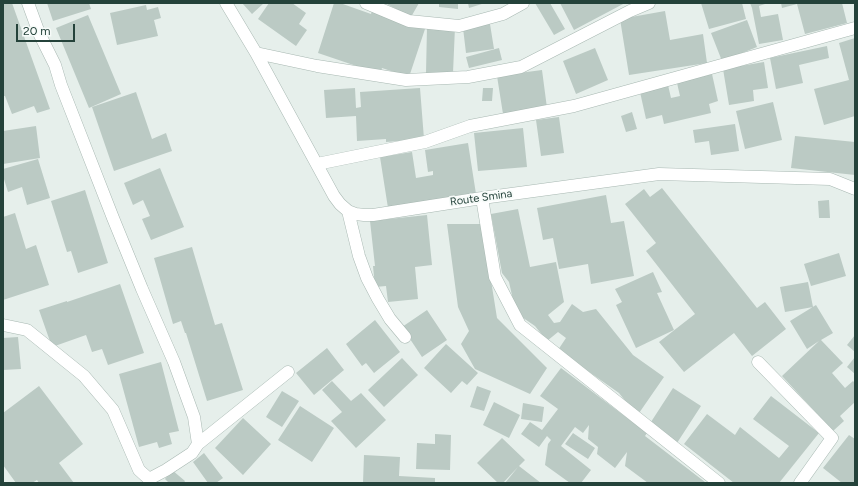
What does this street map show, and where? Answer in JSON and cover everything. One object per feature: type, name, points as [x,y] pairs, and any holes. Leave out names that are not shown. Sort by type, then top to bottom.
[{"type":"street","points":[[28,3],[39,33],[55,65],[113,218],[174,362],[194,417],[198,444]]},
{"type":"street","points":[[226,3],[256,53],[334,196],[348,211],[359,256],[367,278],[390,319],[405,337]]},
{"type":"street","points":[[366,3],[408,21],[459,26],[503,14],[523,3]]},
{"type":"street","points":[[256,53],[317,66],[406,80],[468,77],[521,67],[630,11],[649,3]]},
{"type":"street","points":[[317,164],[425,142],[470,126],[574,106],[855,28]]},
{"type":"street","name":"Route Smina","points":[[348,211],[364,215],[373,215],[482,198],[659,174],[830,179],[855,189]]},
{"type":"street","points":[[482,198],[495,277],[520,326],[714,482]]},
{"type":"street","points":[[3,326],[27,330],[84,376],[114,410],[139,470],[149,479],[192,453],[198,444],[288,372]]},
{"type":"street","points":[[758,362],[832,438],[800,483]]},
{"type":"building","points":[[3,3],[12,3],[50,109],[37,113],[34,106],[12,114],[5,96],[3,96]]},
{"type":"building","points":[[47,3],[89,3],[91,9],[53,21]]},
{"type":"building","points":[[242,3],[264,3],[252,14]]},
{"type":"building","points":[[269,3],[292,3],[306,13],[299,24],[307,30],[296,46],[258,19]]},
{"type":"building","points":[[334,3],[340,3],[371,14],[372,11],[425,29],[409,77],[382,68],[380,74],[318,53]]},
{"type":"building","points":[[385,3],[419,3],[411,17]]},
{"type":"building","points":[[439,3],[458,3],[458,9],[439,7]]},
{"type":"building","points":[[468,3],[485,3],[469,8]]},
{"type":"building","points":[[535,3],[550,3],[565,29],[554,35]]},
{"type":"building","points":[[560,3],[625,3],[574,30]]},
{"type":"building","points":[[701,3],[742,3],[746,19],[709,29]]},
{"type":"building","points":[[750,3],[768,3],[759,6],[761,17],[778,14],[783,40],[759,44]]},
{"type":"building","points":[[781,3],[842,3],[847,23],[805,34],[797,4],[782,8]]},
{"type":"building","points":[[146,5],[147,10],[158,7],[161,18],[154,20],[158,36],[117,45],[110,13]]},
{"type":"building","points":[[665,11],[670,40],[703,34],[707,63],[629,75],[620,19]]},
{"type":"building","points":[[88,15],[121,94],[89,108],[56,28]]},
{"type":"building","points":[[747,20],[757,47],[722,61],[711,33]]},
{"type":"building","points":[[490,24],[494,49],[466,53],[463,28]]},
{"type":"building","points":[[427,27],[455,27],[453,73],[426,73]]},
{"type":"building","points":[[855,38],[855,116],[824,125],[814,89],[849,80],[839,43]]},
{"type":"building","points":[[827,46],[829,58],[799,65],[803,83],[776,89],[770,58]]},
{"type":"building","points":[[499,48],[502,60],[469,68],[466,57]]},
{"type":"building","points":[[595,48],[608,80],[576,94],[563,61]]},
{"type":"building","points":[[764,62],[768,88],[753,90],[754,101],[729,105],[723,69]]},
{"type":"building","points":[[542,70],[547,108],[503,114],[497,76]]},
{"type":"building","points":[[712,74],[718,101],[709,104],[711,113],[664,124],[662,115],[646,119],[640,92],[668,85],[671,98],[680,96],[677,83]]},
{"type":"building","points":[[355,88],[356,108],[361,107],[360,92],[420,88],[424,139],[386,142],[386,139],[357,141],[356,116],[326,118],[324,90]]},
{"type":"building","points":[[483,88],[493,88],[492,101],[482,101]]},
{"type":"building","points":[[136,92],[152,139],[166,133],[172,151],[114,171],[92,107]]},
{"type":"building","points":[[773,102],[782,140],[745,149],[736,111]]},
{"type":"building","points":[[632,112],[637,129],[626,132],[621,116]]},
{"type":"building","points":[[559,117],[564,153],[541,156],[536,120]]},
{"type":"building","points":[[735,124],[739,151],[711,155],[709,141],[695,143],[693,130]]},
{"type":"building","points":[[36,126],[40,158],[3,164],[3,131]]},
{"type":"building","points":[[523,128],[527,167],[478,171],[474,133]]},
{"type":"building","points":[[795,136],[855,142],[855,175],[791,168]]},
{"type":"building","points":[[468,143],[476,194],[388,208],[380,157],[412,152],[416,178],[433,175],[433,171],[428,172],[425,150]]},
{"type":"building","points":[[38,159],[50,198],[27,205],[22,187],[8,192],[3,176],[3,169]]},
{"type":"building","points":[[160,168],[184,227],[151,240],[142,219],[150,216],[143,200],[133,205],[124,183]]},
{"type":"building","points":[[662,188],[757,308],[765,302],[786,329],[752,356],[734,333],[684,372],[659,342],[695,314],[646,251],[656,243],[625,204],[644,189],[650,197]]},
{"type":"building","points":[[85,190],[108,263],[78,273],[71,251],[67,252],[51,201]]},
{"type":"building","points":[[606,195],[611,223],[624,221],[634,276],[591,284],[588,264],[559,269],[553,238],[543,240],[537,208]]},
{"type":"building","points":[[829,200],[830,218],[819,218],[818,201]]},
{"type":"building","points":[[518,209],[530,267],[556,262],[564,302],[548,315],[554,323],[560,322],[572,304],[583,312],[596,309],[633,355],[664,377],[637,416],[619,393],[558,350],[566,338],[558,332],[547,341],[535,326],[516,313],[509,282],[502,273],[491,214]]},
{"type":"building","points":[[15,213],[26,249],[36,245],[49,285],[3,300],[3,217]]},
{"type":"building","points":[[427,215],[432,265],[415,267],[418,299],[388,302],[386,286],[375,287],[373,266],[375,266],[370,221]]},
{"type":"building","points":[[447,224],[482,224],[497,318],[547,368],[530,394],[475,369],[461,344],[469,331],[458,307]]},
{"type":"building","points":[[192,247],[215,325],[222,323],[243,390],[207,401],[181,321],[173,324],[154,258]]},
{"type":"building","points":[[839,253],[846,276],[811,286],[804,264]]},
{"type":"building","points":[[653,272],[662,292],[657,293],[674,330],[636,348],[616,305],[622,302],[615,289]]},
{"type":"building","points":[[808,282],[813,307],[785,312],[780,287]]},
{"type":"building","points":[[120,284],[144,353],[108,365],[102,349],[92,352],[86,335],[52,347],[39,310]]},
{"type":"building","points":[[816,305],[833,333],[821,340],[843,363],[832,373],[845,388],[853,381],[855,383],[855,402],[840,416],[844,421],[833,431],[782,376],[819,341],[807,349],[790,321]]},
{"type":"building","points":[[427,310],[447,340],[422,357],[402,327]]},
{"type":"building","points":[[375,320],[400,352],[374,373],[366,363],[362,366],[346,344]]},
{"type":"building","points":[[855,335],[855,352],[847,345]]},
{"type":"building","points":[[18,337],[21,369],[3,370],[3,338]]},
{"type":"building","points":[[446,344],[478,373],[467,385],[462,381],[451,393],[424,368]]},
{"type":"building","points":[[327,348],[344,370],[314,395],[296,373]]},
{"type":"building","points":[[855,357],[855,374],[847,367]]},
{"type":"building","points":[[402,358],[418,375],[384,407],[368,390]]},
{"type":"building","points":[[161,362],[179,431],[169,433],[172,444],[159,448],[157,442],[139,447],[119,374]]},
{"type":"building","points":[[561,368],[647,433],[645,436],[705,483],[648,483],[625,466],[627,452],[615,468],[597,454],[598,447],[588,439],[589,425],[583,433],[575,427],[561,446],[591,470],[581,483],[570,483],[545,465],[548,444],[551,440],[547,436],[539,447],[521,434],[530,422],[542,430],[558,409],[540,396]]},
{"type":"building","points":[[332,381],[351,401],[361,393],[386,420],[356,448],[331,421],[342,412],[322,390]]},
{"type":"building","points":[[39,386],[83,444],[59,463],[74,483],[39,483],[37,480],[32,483],[16,483],[3,465],[3,413]]},
{"type":"building","points":[[477,386],[491,391],[484,411],[470,407]]},
{"type":"building","points":[[673,388],[701,406],[677,443],[649,425]]},
{"type":"building","points":[[282,391],[299,401],[282,427],[266,417]]},
{"type":"building","points":[[771,396],[819,433],[779,483],[734,483],[684,444],[707,414],[735,435],[740,427],[779,458],[789,446],[753,419]]},
{"type":"building","points":[[494,402],[520,415],[509,438],[483,425]]},
{"type":"building","points":[[523,403],[544,407],[542,422],[521,419]]},
{"type":"building","points":[[300,406],[334,428],[312,462],[278,440]]},
{"type":"building","points":[[243,418],[271,444],[243,475],[215,448]]},
{"type":"building","points":[[573,433],[595,448],[588,459],[565,444]]},
{"type":"building","points":[[435,434],[451,435],[450,470],[416,469],[417,443],[435,444]]},
{"type":"building","points":[[849,435],[855,439],[855,483],[842,483],[823,468]]},
{"type":"building","points":[[502,438],[525,460],[519,466],[541,483],[505,483],[518,467],[503,483],[498,483],[477,463]]},
{"type":"building","points":[[204,453],[223,478],[216,483],[208,483],[193,462]]},
{"type":"building","points":[[364,455],[400,457],[399,476],[435,478],[435,483],[363,483]]},
{"type":"building","points":[[172,470],[185,481],[184,483],[169,483],[165,479]]}]
